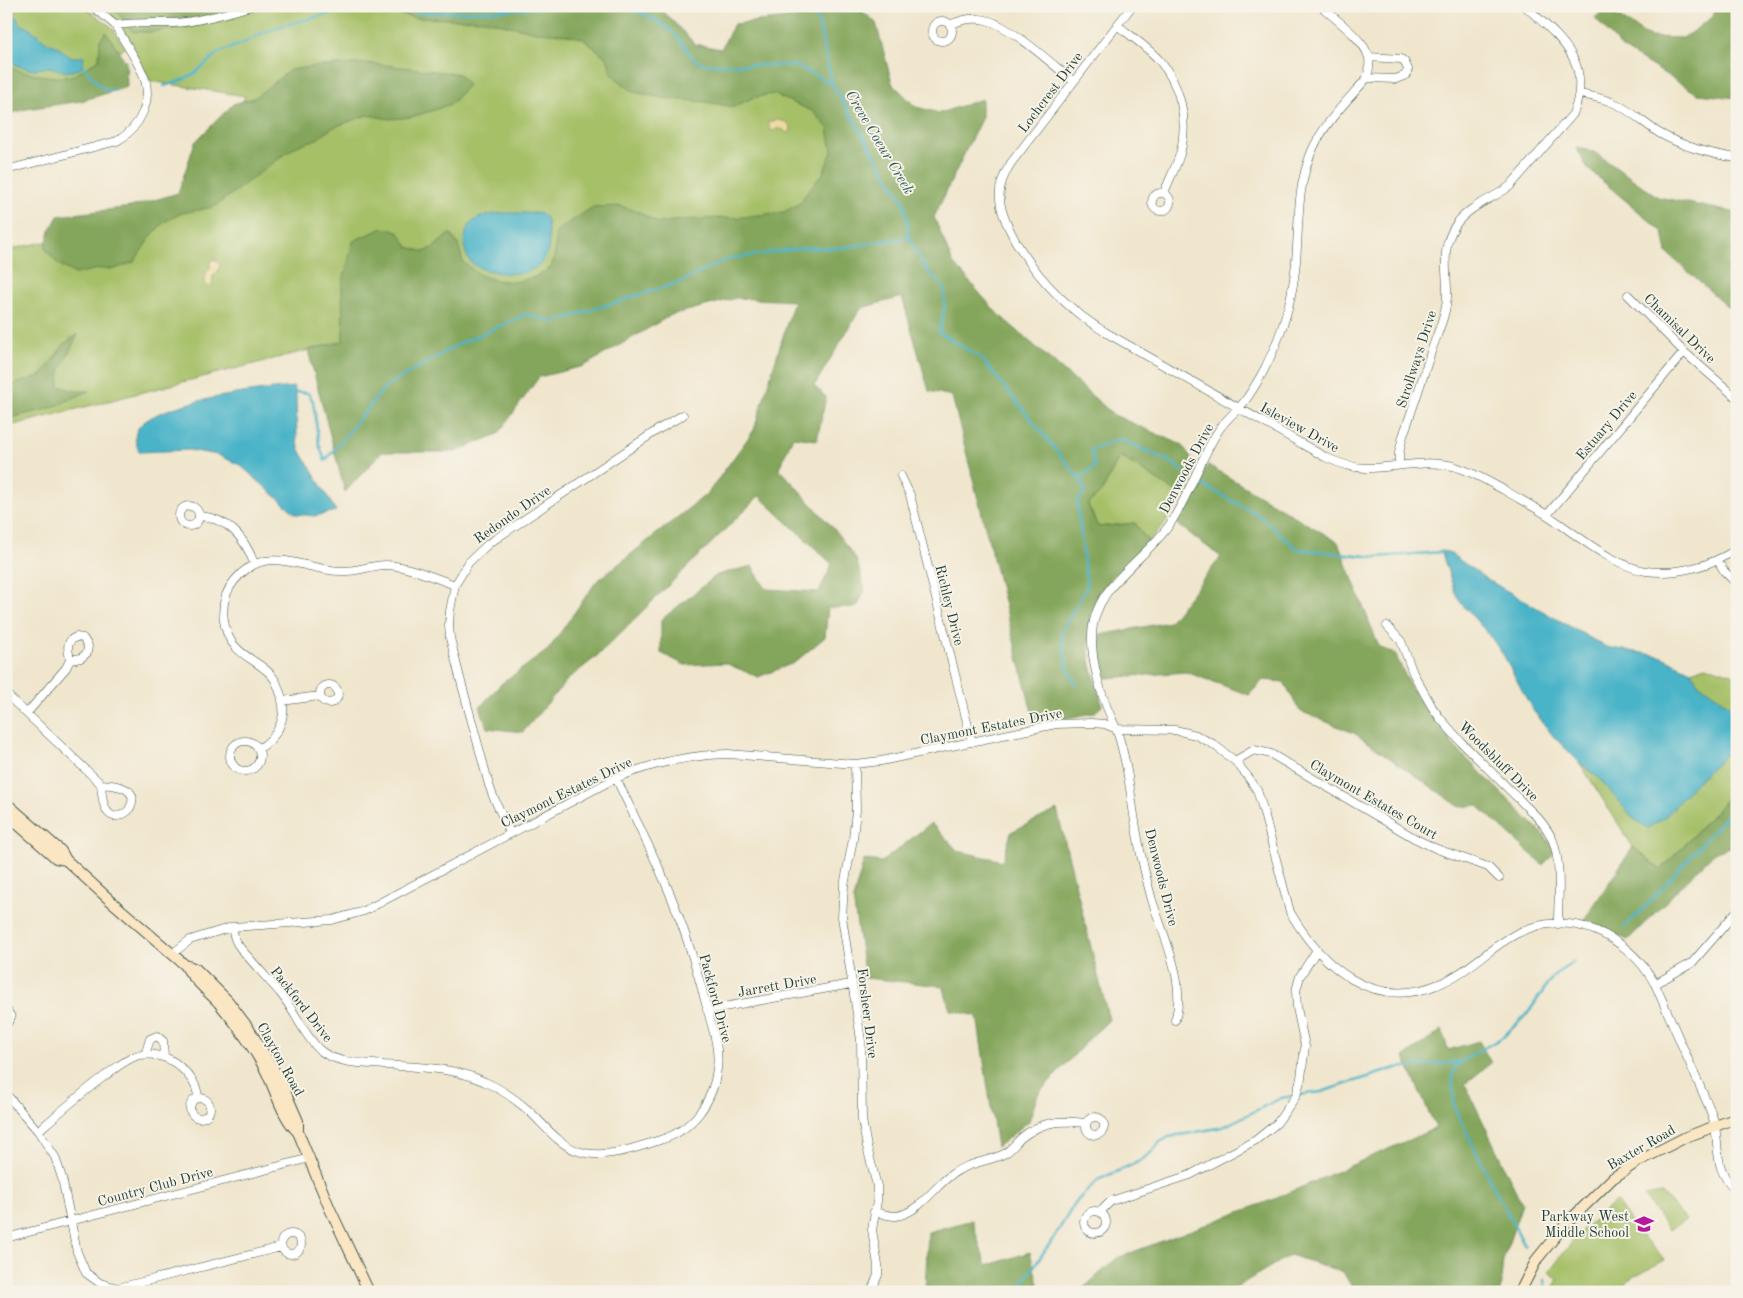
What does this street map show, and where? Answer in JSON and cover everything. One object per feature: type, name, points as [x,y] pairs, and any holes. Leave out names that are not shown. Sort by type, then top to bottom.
[{"type":"main road","name":"Clayton Road","points":[[6,803],[62,851],[66,860],[112,902],[185,965],[190,976],[216,1000],[242,1033],[265,1070],[290,1124],[298,1132],[330,1209],[369,1292]]},
{"type":"main road","name":"Clayton Road","points":[[6,814],[56,858],[66,860]]},
{"type":"main road","name":"Baxter Road","points":[[1520,1292],[1538,1259],[1563,1227],[1613,1178],[1663,1148],[1686,1137],[1737,1118]]},
{"type":"street","points":[[6,170],[117,141],[132,131],[139,122],[145,105],[144,78],[115,25],[92,6]]},
{"type":"street","points":[[115,25],[135,22],[175,23],[215,16],[251,6]]},
{"type":"street","name":"Lochcrest Drive","points":[[999,198],[1004,174],[1011,163],[1132,6]]},
{"type":"street","points":[[1322,6],[1358,39],[1369,57],[1367,78],[1401,78],[1406,75],[1408,69],[1402,59],[1369,57]]},
{"type":"street","name":"Strollways Drive","points":[[1399,464],[1399,452],[1445,312],[1447,286],[1444,264],[1446,249],[1454,230],[1471,210],[1499,195],[1519,177],[1573,114],[1580,94],[1578,69],[1571,52],[1559,37],[1525,6]]},
{"type":"street","points":[[952,24],[967,19],[977,19],[998,24],[1073,81]]},
{"type":"street","points":[[1117,25],[1152,52],[1160,61],[1170,75],[1182,105],[1184,119],[1180,154],[1164,193]]},
{"type":"street","name":"Denwoods Drive","points":[[1175,1020],[1178,1012],[1178,996],[1175,972],[1141,857],[1128,770],[1117,729],[1110,716],[1094,664],[1093,623],[1101,602],[1113,584],[1155,544],[1171,522],[1216,434],[1231,414],[1239,408],[1263,371],[1287,314],[1295,268],[1299,199],[1312,150],[1325,127],[1367,78]]},
{"type":"street","points":[[1580,94],[1614,103],[1660,133],[1680,143],[1737,158]]},
{"type":"street","name":"Isleview Drive","points":[[999,198],[1007,224],[1026,258],[1049,288],[1075,312],[1105,332],[1325,457],[1353,467],[1366,468],[1399,464],[1436,463],[1468,471],[1547,515],[1618,560],[1646,571],[1688,569],[1718,561],[1737,549]]},
{"type":"street","name":"Chamisal Drive","points":[[1628,295],[1684,352],[1737,398]]},
{"type":"street","name":"Estuary Drive","points":[[1547,515],[1684,352]]},
{"type":"street","name":"Redondo Drive","points":[[510,833],[489,785],[450,638],[450,612],[456,585],[469,562],[488,544],[682,415]]},
{"type":"street","name":"Richley Drive","points":[[901,476],[910,495],[972,742]]},
{"type":"street","points":[[200,516],[222,521],[233,529],[246,546],[254,563]]},
{"type":"street","points":[[258,749],[274,737],[279,729],[282,701],[275,680],[269,673],[240,652],[229,637],[225,627],[223,609],[227,590],[244,570],[254,563],[272,560],[283,560],[342,571],[374,566],[399,567],[456,585]]},
{"type":"street","points":[[1718,561],[1724,571],[1737,584]]},
{"type":"street","name":"Woodsbluff Drive","points":[[1387,626],[1400,641],[1422,690],[1440,718],[1461,742],[1538,818],[1547,830],[1553,842],[1558,864],[1558,924]]},
{"type":"street","points":[[28,713],[66,668],[70,660]]},
{"type":"street","points":[[6,694],[101,784],[122,786],[128,790],[132,801],[128,811],[115,816],[106,811],[102,800],[101,784]]},
{"type":"street","points":[[282,701],[320,696]]},
{"type":"street","name":"Claymont Estates Drive","points":[[172,954],[190,940],[232,927],[314,922],[350,916],[379,904],[616,778],[638,769],[672,760],[709,755],[753,756],[855,764],[881,761],[1056,724],[1105,724],[1117,729],[1168,730],[1196,736],[1213,744],[1235,761],[1249,778],[1262,806],[1290,912],[1317,950],[1331,964],[1354,981],[1382,991],[1398,993],[1440,984],[1518,934],[1540,926],[1558,924],[1589,928],[1605,934],[1618,942],[1648,972],[1655,984],[1698,1080],[1715,1126],[1719,1164],[1731,1186],[1737,1190]]},
{"type":"street","name":"Claymont Estates Court","points":[[1235,761],[1254,750],[1261,750],[1271,754],[1416,839],[1437,849],[1488,867],[1499,878]]},
{"type":"street","name":"Forsheer Drive","points":[[855,764],[856,810],[842,902],[844,934],[861,1040],[862,1120],[877,1186],[877,1201],[872,1230],[878,1275],[872,1292]]},
{"type":"street","name":"Packford Drive","points":[[232,927],[236,942],[284,998],[298,1017],[310,1039],[325,1053],[337,1060],[433,1068],[463,1073],[484,1081],[512,1098],[562,1143],[576,1151],[588,1154],[604,1155],[666,1138],[683,1130],[699,1113],[711,1095],[718,1065],[708,1010],[683,927],[616,778]]},
{"type":"street","points":[[1655,984],[1692,963],[1735,916]]},
{"type":"street","points":[[1100,1212],[1111,1201],[1190,1176],[1207,1165],[1251,1144],[1277,1123],[1296,1096],[1301,1078],[1305,1046],[1296,1008],[1296,990],[1300,976],[1317,950]]},
{"type":"street","name":"Jarrett Drive","points":[[708,1010],[851,984]]},
{"type":"street","points":[[6,1009],[11,1018],[6,1026]]},
{"type":"street","points":[[145,1055],[150,1039],[157,1036],[163,1041],[164,1057]]},
{"type":"street","points":[[38,1131],[96,1082],[126,1060],[145,1055],[164,1057],[174,1061],[188,1074],[198,1092],[198,1098]]},
{"type":"street","points":[[6,1094],[38,1131],[55,1157],[72,1221],[77,1252],[86,1272],[100,1283],[118,1288],[281,1247]]},
{"type":"street","points":[[874,1212],[896,1216],[913,1209],[922,1204],[952,1174],[1004,1154],[1012,1149],[1020,1139],[1045,1123],[1086,1123]]},
{"type":"street","name":"Country Club Drive","points":[[6,1238],[310,1158]]},
{"type":"green space","points":[[6,6],[82,6],[112,27],[125,48],[50,97],[6,101]]},
{"type":"green space","points":[[97,6],[265,6],[265,8],[278,6],[644,6],[713,58],[861,13],[902,199],[6,427],[6,250],[55,240],[191,206],[245,96],[150,81],[116,20]]},
{"type":"green space","points":[[112,6],[243,6],[215,23],[153,32],[133,32]]},
{"type":"green space","points":[[658,6],[695,44],[721,49],[734,24],[794,17],[838,6],[857,6],[876,23],[892,83],[916,107],[940,113],[982,99],[982,117],[934,217],[953,263],[997,313],[1114,415],[1182,445],[1195,463],[1179,494],[1120,456],[1102,491],[1088,505],[1098,527],[1135,523],[1148,542],[1105,586],[1094,608],[1088,645],[1091,667],[1102,706],[1094,713],[1035,724],[952,396],[929,391],[902,297],[861,308],[814,386],[826,397],[817,440],[793,437],[779,468],[834,529],[856,559],[865,590],[857,607],[828,608],[825,637],[794,663],[758,677],[725,663],[685,665],[661,653],[661,620],[717,575],[752,566],[766,589],[819,592],[832,564],[759,496],[596,657],[568,679],[523,732],[487,728],[480,707],[501,684],[548,650],[596,582],[708,493],[754,430],[794,301],[736,298],[671,315],[584,366],[539,377],[498,434],[455,452],[382,452],[345,492],[308,350],[343,341],[342,285],[353,241],[383,228],[398,231],[408,247],[425,252],[450,233],[458,244],[463,262],[478,274],[494,280],[515,282],[535,277],[551,268],[555,254],[556,231],[593,207],[621,206],[639,212],[658,223],[784,212],[800,203],[809,189],[822,175],[832,152],[828,128],[812,111],[773,94],[752,98],[734,107],[662,98],[634,92],[612,75],[607,58],[582,38],[536,32],[485,20],[416,18],[365,7]]},
{"type":"green space","points":[[1715,6],[1737,6],[1737,98],[1698,94],[1622,48],[1595,18],[1605,8],[1650,37],[1683,38],[1713,17]]},
{"type":"green space","points":[[106,32],[126,62],[127,87],[81,101],[26,109],[6,115],[6,67],[51,77],[76,74],[99,59],[100,40]]},
{"type":"green space","points":[[368,63],[459,74],[468,85],[451,104],[412,117],[390,119],[367,115],[332,128],[317,139],[299,145],[214,207],[182,213],[164,222],[151,236],[134,262],[115,269],[98,269],[75,274],[57,263],[45,248],[50,231],[58,216],[131,207],[178,193],[195,142],[233,104],[254,98],[290,70]]},
{"type":"green space","points":[[1576,147],[1594,152],[1658,197],[1737,213],[1737,315],[1667,253],[1663,232],[1588,169]]},
{"type":"green space","points":[[78,334],[60,371],[59,386],[74,391],[89,391],[51,408],[6,419],[6,387],[42,375],[64,344]]},
{"type":"green space","points":[[1120,456],[1179,494],[1166,522],[1148,542],[1135,523],[1098,527],[1088,505],[1102,491]]},
{"type":"green space","points":[[1208,465],[1338,542],[1379,647],[1395,654],[1411,688],[1455,747],[1545,836],[1556,851],[1543,865],[1477,805],[1460,807],[1354,733],[1300,711],[1284,682],[1263,680],[1249,695],[1186,672],[1106,678],[1101,654],[1100,635],[1169,622],[1221,557],[1177,524]]},
{"type":"green space","points":[[1706,666],[1737,677],[1737,711],[1698,683],[1691,671]]},
{"type":"green space","points":[[1737,744],[1737,788],[1661,870],[1633,847],[1579,762],[1599,778],[1634,819],[1665,817],[1694,784]]},
{"type":"green space","points":[[1737,788],[1737,841],[1734,845],[1714,853],[1628,940],[1584,920],[1633,847],[1661,870]]},
{"type":"green space","points":[[1057,810],[1109,1020],[1038,1094],[1029,1121],[997,1147],[977,1016],[950,1010],[943,986],[865,978],[853,899],[864,860],[882,862],[931,823],[958,851],[1003,861],[1011,832]]},
{"type":"green space","points":[[1442,1030],[1448,1050],[1479,1041],[1491,1063],[1465,1084],[1522,1204],[1503,1260],[1500,1292],[1355,1292],[1343,1272],[1290,1255],[1228,1292],[1079,1292],[1117,1258],[1277,1198],[1436,1128],[1404,1057]]},
{"type":"green space","points":[[1662,1193],[1686,1220],[1669,1230],[1644,1196]]},
{"type":"green space","points":[[1616,1201],[1638,1232],[1665,1260],[1633,1278],[1617,1292],[1551,1292],[1558,1279],[1549,1272],[1580,1232]]},
{"type":"green space","points":[[972,1220],[986,1266],[1030,1252],[1040,1292],[925,1292],[928,1232]]},
{"type":"sand","points":[[776,120],[788,124],[791,131],[787,133],[783,129],[778,128],[774,131],[770,130],[768,122]]},
{"type":"sand","points":[[213,259],[218,261],[220,266],[217,273],[213,276],[212,286],[209,287],[205,283],[206,273],[210,269],[210,262]]},
{"type":"water","points":[[6,6],[10,6],[20,24],[31,29],[45,41],[58,47],[70,57],[84,56],[82,68],[66,72],[49,67],[32,70],[15,65],[10,57],[8,48],[9,39],[14,31],[14,24]]},
{"type":"water","points":[[503,213],[537,213],[542,214],[546,218],[549,245],[547,255],[536,268],[518,273],[496,272],[474,265],[468,259],[464,242],[466,233],[472,223],[481,217]]},
{"type":"water","points":[[294,387],[296,395],[297,440],[300,450],[336,511],[315,516],[296,514],[240,465],[218,455],[189,450],[139,452],[135,438],[137,430],[147,420],[164,411],[185,404],[234,394]]},
{"type":"water","points":[[1441,551],[1448,552],[1488,580],[1606,647],[1660,656],[1691,671],[1698,683],[1737,711],[1737,744],[1694,784],[1665,817],[1648,828],[1634,819],[1599,778],[1579,762],[1554,737],[1532,709],[1504,656],[1490,636],[1461,603],[1455,592]]},
{"type":"waterway","name":"Creve Coeur Creek","points":[[164,86],[183,80],[194,74],[218,53],[246,42],[260,34],[281,26],[332,13],[395,11],[431,13],[510,10],[550,6]]},
{"type":"waterway","name":"Creve Coeur Creek","points":[[622,6],[660,22],[679,39],[692,57],[703,64],[797,66],[832,84],[905,205],[909,237],[925,268],[945,289],[944,312],[939,332],[981,358],[1079,478],[1095,467],[1091,450],[1120,439],[1171,462],[1183,471]]},
{"type":"waterway","points":[[815,6],[832,84]]},
{"type":"waterway","name":"Creve Coeur Creek","points":[[83,66],[102,88],[117,90]]},
{"type":"waterway","points":[[296,392],[308,393],[313,401],[319,444],[325,461],[386,386],[459,344],[527,314],[553,322],[683,281],[727,259],[802,248],[842,248],[909,237]]},
{"type":"waterway","points":[[1076,684],[1068,669],[1061,633],[1087,587],[1077,502],[1085,492],[1080,478]]},
{"type":"waterway","name":"Creve Coeur Creek","points":[[1201,484],[1260,516],[1297,549],[1376,557],[1442,552]]},
{"type":"waterway","points":[[1624,927],[1647,905],[1737,804]]},
{"type":"waterway","points":[[1525,1246],[1455,1109],[1452,1078],[1454,1070],[1460,1062],[1503,1037],[1528,1013],[1554,975],[1574,962]]},
{"type":"waterway","points":[[1299,1095],[1321,1092],[1396,1068],[1460,1062]]},
{"type":"waterway","points":[[1016,1292],[1055,1236],[1075,1203],[1098,1180],[1140,1161],[1152,1152],[1160,1142],[1169,1137],[1223,1127],[1281,1098],[1294,1096]]},
{"type":"waterway","points":[[1543,1292],[1546,1285],[1545,1279]]},
{"type":"place","name":"Parkway West Middle School","points":[[1644,1224]]}]
